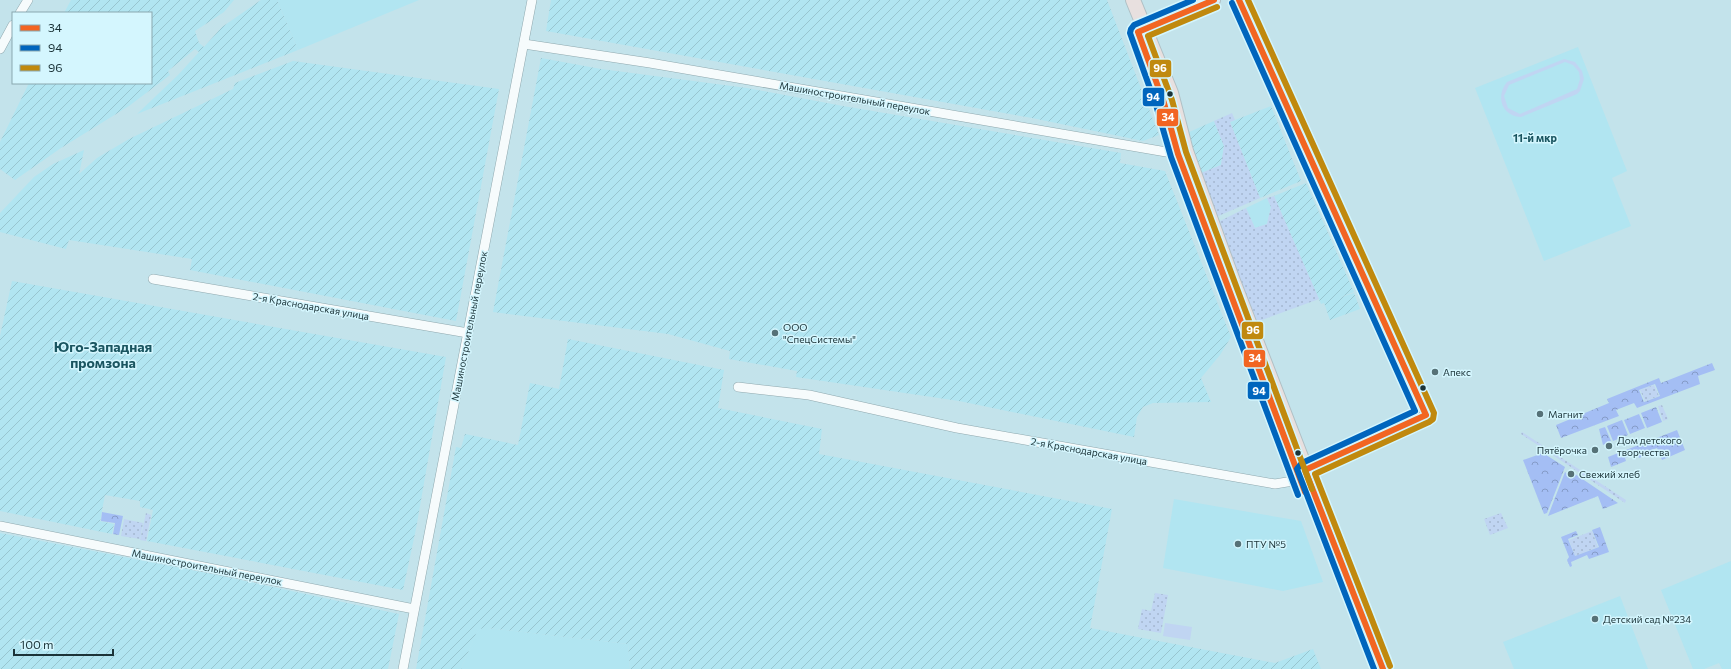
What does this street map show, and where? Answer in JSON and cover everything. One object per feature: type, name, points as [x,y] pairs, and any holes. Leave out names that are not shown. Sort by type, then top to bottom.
[{"type":"highway","points":[[1124,0],[1142,31],[1171,93],[1182,152],[1375,669]]},
{"type":"highway","points":[[1133,0],[1142,31]]},
{"type":"highway","points":[[1302,474],[1383,669]]},
{"type":"main road","points":[[1142,31],[1214,0]]},
{"type":"street","points":[[21,12],[28,0]]},
{"type":"street","name":"Машиностроительный переулок","points":[[403,669],[532,0]]},
{"type":"street","name":"2-я Краснодарская улица","points":[[738,386],[810,395],[957,428],[1275,484],[1287,483],[1302,474],[1426,415],[1239,0]]},
{"type":"street","points":[[0,49],[12,27]]},
{"type":"street","name":"Машиностроительный переулок","points":[[524,44],[650,63],[1182,152]]},
{"type":"street","name":"2-я Краснодарская улица","points":[[153,279],[468,333]]},
{"type":"street","name":"Машиностроительный переулок","points":[[0,526],[414,609]]},
{"type":"shaded area","points":[[71,0],[234,0],[224,12],[195,31],[199,43],[204,47],[222,27],[261,0],[277,0],[298,50],[137,114],[178,75],[199,52],[195,49],[168,71],[170,75],[129,106],[61,148],[15,180],[0,169],[0,142],[29,84],[152,84],[152,12],[65,12]]},
{"type":"shaded area","points":[[277,0],[419,0],[298,50]]},
{"type":"shaded area","points":[[551,0],[1107,0],[1159,135],[1143,141],[1032,118],[546,31]]},
{"type":"shaded area","points":[[1578,47],[1627,171],[1612,178],[1631,226],[1544,261],[1475,88]]},
{"type":"shaded area","points":[[541,58],[601,69],[747,88],[843,106],[1121,153],[1120,163],[1165,171],[1231,337],[1220,355],[1201,378],[1211,402],[1153,403],[1143,407],[1137,417],[1134,437],[959,401],[796,377],[797,371],[729,359],[730,351],[668,334],[493,312]]},
{"type":"shaded area","points":[[1564,59],[1575,62],[1582,71],[1584,79],[1580,91],[1577,94],[1521,117],[1514,116],[1509,113],[1502,105],[1501,94],[1507,82]],"holes":[[[1565,62],[1573,65],[1579,72],[1580,79],[1577,89],[1520,114],[1508,108],[1504,96],[1509,85]]]},
{"type":"shaded area","points":[[293,61],[499,89],[456,321],[190,270],[192,259],[69,240],[66,249],[0,232],[0,213],[34,177],[53,164],[84,150],[79,174],[97,158],[129,139],[233,89],[235,83]]},
{"type":"shaded area","points":[[1271,106],[1301,181],[1260,198],[1230,122]]},
{"type":"shaded area","points":[[1232,113],[1235,120],[1230,122],[1260,198],[1216,217],[1201,173],[1221,165],[1224,146],[1214,121]]},
{"type":"shaded area","points":[[1214,121],[1224,146],[1221,165],[1201,173],[1187,133]]},
{"type":"shaded area","points":[[1306,183],[1354,292],[1338,298],[1354,293],[1360,309],[1330,320],[1324,303],[1321,304],[1274,196]]},
{"type":"shaded area","points":[[1274,196],[1319,299],[1254,323],[1218,222],[1246,208],[1255,228],[1267,224],[1271,207],[1267,198]]},
{"type":"shaded area","points":[[1267,198],[1271,207],[1267,224],[1255,228],[1246,208]]},
{"type":"shaded area","points":[[12,281],[446,357],[416,529],[403,590],[147,541],[153,510],[140,507],[140,501],[105,495],[100,521],[114,524],[112,534],[0,511],[0,336]]},
{"type":"shaded area","points":[[568,339],[724,370],[718,408],[822,429],[819,454],[1112,509],[1090,628],[1275,663],[1313,649],[1321,669],[630,669],[628,644],[488,628],[478,629],[461,669],[416,669],[456,447],[461,448],[465,434],[518,445],[530,383],[559,389]]},
{"type":"shaded area","points":[[1654,385],[1659,396],[1645,401],[1640,390]]},
{"type":"shaded area","points":[[1662,405],[1668,419],[1663,421],[1658,406]]},
{"type":"shaded area","points":[[1522,432],[1626,500],[1625,503],[1521,434]]},
{"type":"shaded area","name":"ПТУ №5","points":[[1174,499],[1301,521],[1323,582],[1283,591],[1163,568]]},
{"type":"shaded area","points":[[146,513],[151,515],[146,541],[140,540]]},
{"type":"shaded area","points":[[1501,513],[1508,528],[1490,535],[1484,519]]},
{"type":"shaded area","points":[[124,519],[143,523],[140,539],[121,536]]},
{"type":"shaded area","points":[[1592,531],[1598,547],[1575,556],[1569,540]]},
{"type":"shaded area","points":[[0,533],[217,575],[399,614],[388,669],[0,669]]},
{"type":"shaded area","points":[[1731,561],[1731,669],[1722,669],[1719,663],[1704,669],[1693,669],[1661,590]]},
{"type":"shaded area","points":[[1155,593],[1168,595],[1161,633],[1138,629],[1142,609],[1151,611]]},
{"type":"shaded area","name":"Детский сад №234","points":[[1620,596],[1648,669],[1514,669],[1503,642]]},
{"type":"shaded area","points":[[1165,623],[1192,627],[1190,640],[1163,636]]},
{"type":"shaded area","points":[[478,628],[628,644],[630,669],[461,669]]},
{"type":"green space","points":[[1712,363],[1715,370],[1698,376],[1700,384],[1637,408],[1634,403],[1616,410],[1619,416],[1561,438],[1556,425],[1609,403],[1607,399],[1659,378],[1661,383]],"holes":[[[1655,384],[1660,396],[1644,402],[1639,390]]]},
{"type":"green space","points":[[1656,407],[1662,422],[1647,428],[1641,413]]},
{"type":"green space","points":[[1639,414],[1645,428],[1630,434],[1624,420]]},
{"type":"green space","points":[[1622,420],[1628,435],[1613,441],[1607,426]]},
{"type":"green space","points":[[1605,427],[1611,441],[1603,445],[1599,429]]},
{"type":"green space","points":[[1677,430],[1685,450],[1662,460],[1657,448],[1643,453],[1644,456],[1639,458],[1637,453],[1625,458],[1626,461],[1611,467],[1608,457]]},
{"type":"green space","points":[[1543,453],[1565,467],[1547,513],[1544,514],[1523,460]]},
{"type":"green space","points":[[1565,472],[1572,477],[1575,474],[1618,503],[1603,509],[1598,496],[1548,516]]},
{"type":"green space","points":[[102,512],[123,516],[119,535],[113,534],[115,523],[101,521]]},
{"type":"green space","points":[[1600,527],[1609,552],[1589,559],[1587,555],[1571,562],[1572,566],[1570,567],[1567,560],[1569,557],[1561,537],[1576,531],[1578,535],[1568,539],[1575,556],[1599,547],[1592,530]]},
{"type":"transit line","name":"94","points":[[1193,0],[1134,25],[1130,33],[1156,105],[1171,157],[1298,495]]},
{"type":"transit line","name":"34","points":[[1214,0],[1138,32],[1164,103],[1178,154],[1305,492]]},
{"type":"transit line","name":"34","points":[[1239,0],[1426,415],[1305,470],[1383,669]]},
{"type":"transit line","name":"96","points":[[1248,0],[1434,413],[1433,419],[1429,422],[1315,474],[1390,666]]},
{"type":"transit line","name":"94","points":[[1232,3],[1415,411],[1302,463],[1297,469],[1374,669]]},
{"type":"transit line","name":"96","points":[[1217,7],[1148,36],[1172,100],[1186,152],[1312,489]]},
{"type":"place","name":"ООО \"СпецСистемы\"","points":[[775,333]]},
{"type":"place","name":"Апекс","points":[[1435,372]]},
{"type":"place","name":"Магнит","points":[[1540,414]]},
{"type":"place","name":"Дом детского творчества","points":[[1609,446]]},
{"type":"place","name":"Пятёрочка","points":[[1595,450]]},
{"type":"place","name":"Свежий хлеб","points":[[1571,474]]},
{"type":"place","name":"ПТУ №5","points":[[1238,544]]},
{"type":"place","name":"Детский сад №234","points":[[1595,619]]},
{"type":"district","name":"11-й мкр","points":[[1535,137]]},
{"type":"district","name":"Юго-Западная промзона","points":[[103,354]]}]
